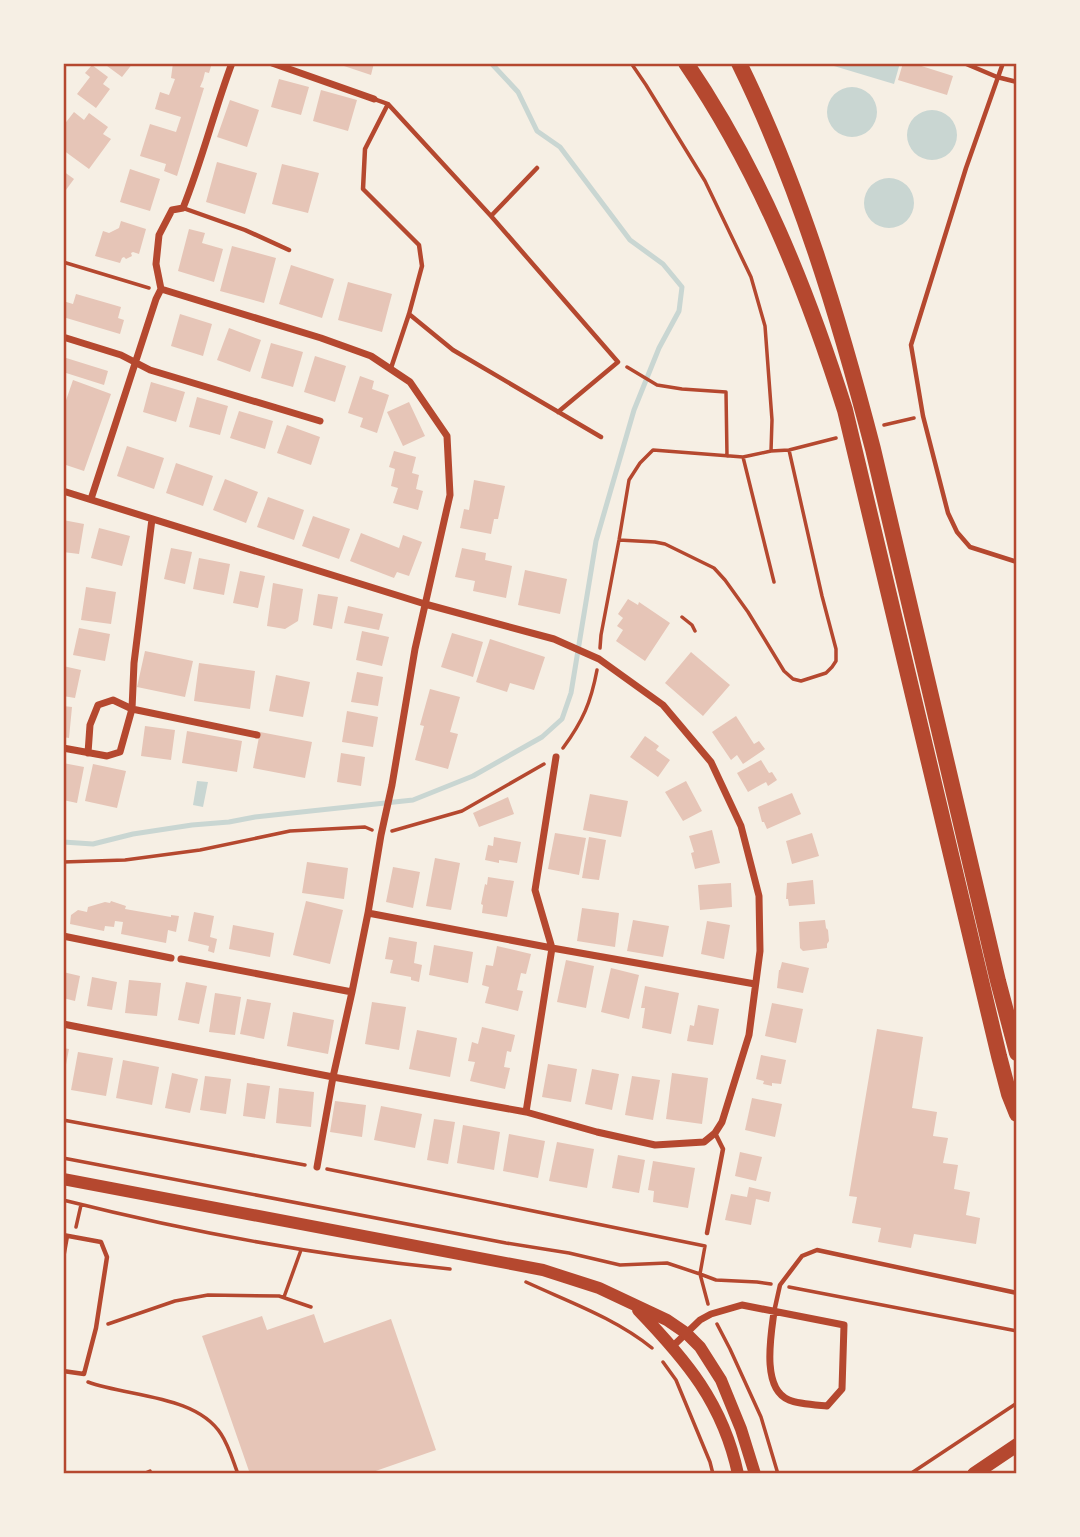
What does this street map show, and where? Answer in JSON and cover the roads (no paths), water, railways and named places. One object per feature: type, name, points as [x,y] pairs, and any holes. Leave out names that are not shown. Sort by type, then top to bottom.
[{"type":"highway","points":[[686,63],[745,160],[783,239],[829,359],[857,456],[990,1021],[1009,1094],[1017,1114]]},
{"type":"highway","points":[[739,63],[774,141],[815,252],[862,405],[1017,1053]]},
{"type":"main road","points":[[63,1179],[542,1270],[599,1287],[667,1321],[686,1333],[700,1348],[721,1380],[741,1429],[755,1474]]},
{"type":"main road","points":[[632,1304],[673,1346],[702,1384],[726,1435],[738,1474]]},
{"type":"main road","points":[[974,1474],[1017,1446]]},
{"type":"street","points":[[91,499],[161,289],[156,264],[159,235],[172,209],[183,208],[195,178],[216,103],[232,63]]},
{"type":"street","points":[[272,63],[374,99]]},
{"type":"street","points":[[161,289],[371,356],[410,382],[447,436],[450,495],[415,649],[368,912],[317,1167]]},
{"type":"street","points":[[63,337],[121,355],[150,370],[320,421]]},
{"type":"street","points":[[63,491],[425,604],[554,639],[600,659],[663,705],[711,762],[741,826],[759,896],[760,951],[749,1035],[722,1122],[715,1133],[704,1142],[655,1145],[526,1112],[63,1024]]},
{"type":"street","points":[[63,748],[107,756],[120,752],[132,709],[134,663],[152,520]]},
{"type":"street","points":[[88,753],[90,725],[98,705],[113,700],[132,709],[257,735]]},
{"type":"street","points":[[526,1112],[552,948],[535,890],[556,757]]},
{"type":"street","points":[[368,912],[755,984]]},
{"type":"street","points":[[63,936],[171,958]]},
{"type":"street","points":[[181,959],[352,992]]},
{"type":"street","points":[[673,1346],[700,1320],[742,1305],[844,1325],[842,1389],[827,1406],[787,1400],[774,1387],[769,1359],[774,1312]]},
{"type":"lane","points":[[964,63],[1017,82]]},
{"type":"lane","points":[[1003,63],[965,168],[911,345],[923,416],[948,513],[957,532],[970,547],[1017,562]]},
{"type":"lane","points":[[374,99],[388,104],[491,216],[618,362],[558,412]]},
{"type":"lane","points":[[388,104],[365,149],[363,189],[419,245],[422,266],[391,368]]},
{"type":"lane","points":[[491,216],[537,168]]},
{"type":"lane","points":[[183,208],[289,250]]},
{"type":"lane","points":[[409,314],[453,350],[601,437]]},
{"type":"lane","points":[[706,1233],[723,1149],[715,1133]]},
{"type":"lane","points":[[63,1258],[65,1236],[100,1242],[107,1257],[96,1328],[84,1374],[63,1371]]},
{"type":"lane","points":[[774,1312],[779,1285],[802,1256],[817,1250],[1017,1293]]},
{"type":"waterway","points":[[63,842],[93,844],[133,834],[192,825],[413,800],[473,776],[542,737],[562,719],[571,693],[596,541],[634,410],[659,348],[679,311],[682,287],[663,264],[630,240],[560,147],[537,131],[518,92],[491,63]]}]
